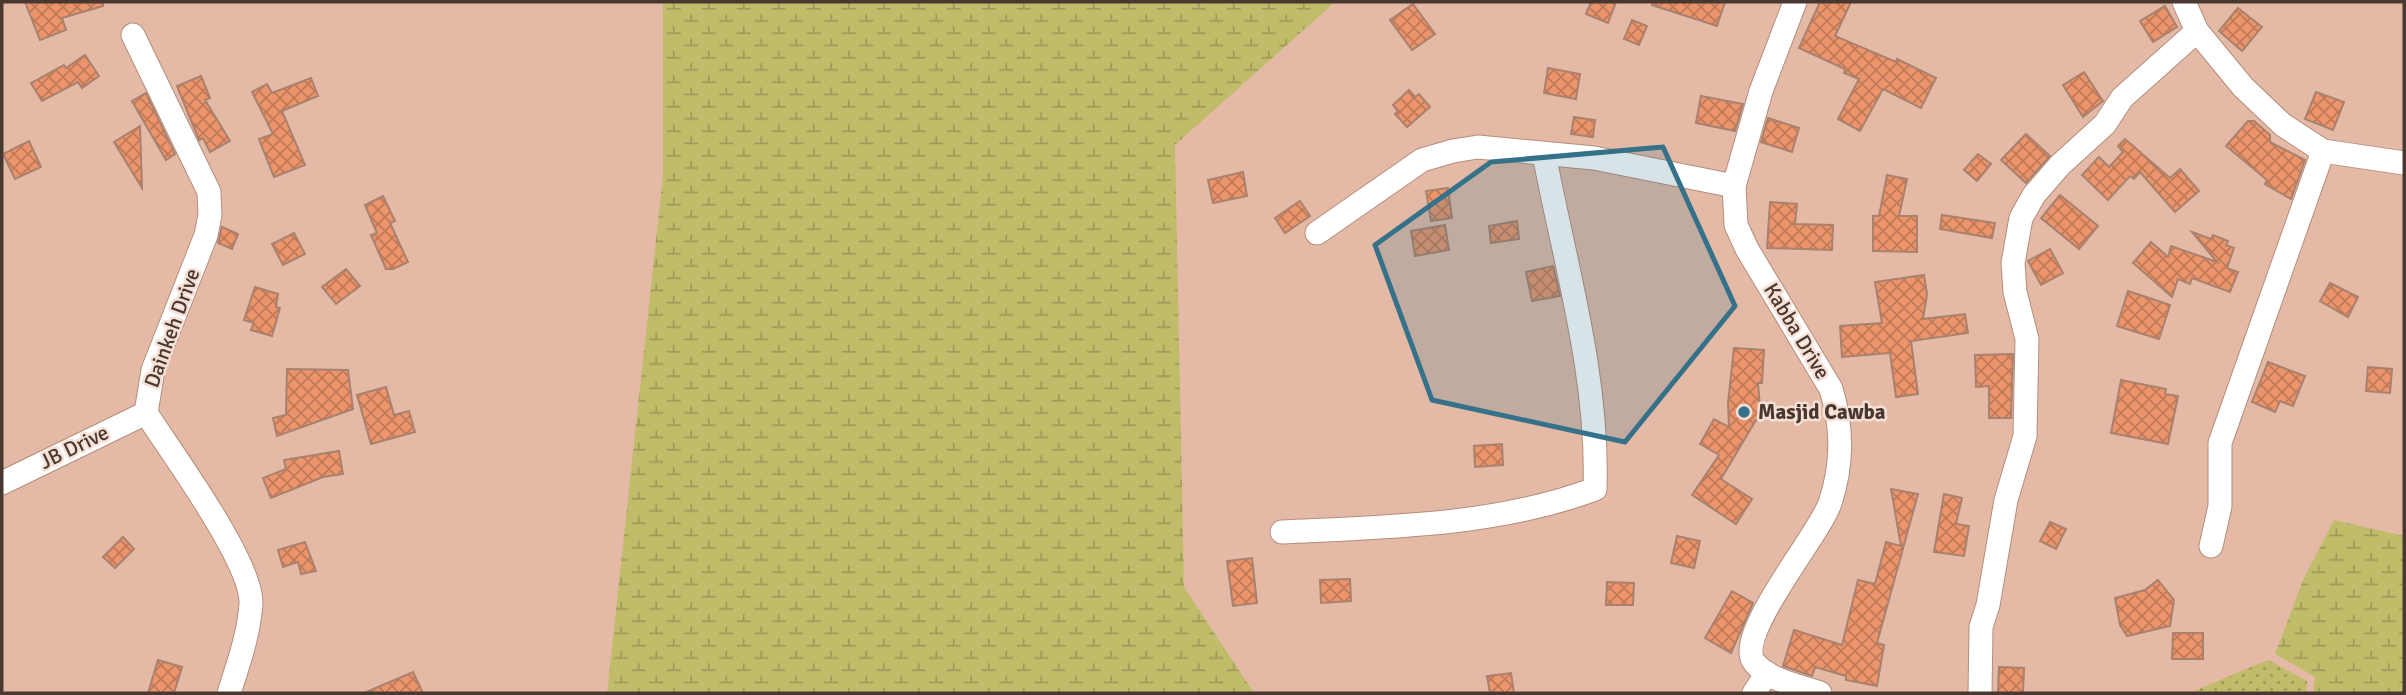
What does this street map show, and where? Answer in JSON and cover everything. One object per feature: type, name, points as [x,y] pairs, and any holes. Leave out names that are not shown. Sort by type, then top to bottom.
[{"type":"street","name":"Kabba Drive","points":[[1767,673],[1754,662],[1749,650],[1752,638],[1829,507],[1839,475],[1839,414],[1831,389],[1736,225],[1734,186],[1761,91],[1795,2]]},
{"type":"street","points":[[2184,2],[2197,31],[2243,87],[2273,115],[2323,151],[2404,163]]},
{"type":"street","points":[[1980,693],[1980,627],[1988,605],[2006,500],[2025,436],[2026,339],[2015,292],[2013,263],[2021,218],[2034,195],[2060,165],[2105,124],[2122,97],[2197,31]]},
{"type":"street","name":"Dainkeh Drive","points":[[133,35],[209,192],[210,215],[206,235],[153,370],[146,413],[195,488],[249,581],[251,604],[229,693]]},
{"type":"street","points":[[1317,233],[1422,160],[1453,150],[1478,148],[1594,158],[1734,186]]},
{"type":"street","points":[[2211,546],[2220,506],[2220,443],[2323,151]]},
{"type":"street","points":[[1282,532],[1443,521],[1513,512],[1595,489],[1591,406],[1583,347],[1544,154]]},
{"type":"street","name":"JB Drive","points":[[2,483],[146,413]]},
{"type":"street","points":[[1754,693],[1767,673],[1821,693]]},
{"type":"highlighted area","points":[[1663,147],[1735,306],[1625,442],[1432,400],[1375,245],[1491,162]]},
{"type":"green space","points":[[663,2],[1335,2],[1175,145],[1184,587],[1254,693],[607,693],[663,175]]},
{"type":"green space","points":[[2334,520],[2404,536],[2404,693],[2313,693],[2315,677],[2275,654],[2303,580]]},
{"type":"green space","points":[[2268,660],[2307,681],[2306,693],[2189,693]]},
{"type":"building","points":[[25,2],[103,2],[103,6],[62,18],[66,30],[40,40]]},
{"type":"building","points":[[1591,2],[1616,2],[1608,23],[1586,14]]},
{"type":"building","points":[[1653,2],[1725,2],[1717,26],[1652,5]]},
{"type":"building","points":[[1820,2],[1851,2],[1835,36],[1896,62],[1897,59],[1936,78],[1921,108],[1883,89],[1860,131],[1838,119],[1859,79],[1844,73],[1845,69],[1799,48]]},
{"type":"building","points":[[1413,4],[1435,34],[1412,50],[1390,20]]},
{"type":"building","points":[[2165,6],[2177,27],[2153,42],[2140,21]]},
{"type":"building","points":[[2238,8],[2262,27],[2242,51],[2219,31]]},
{"type":"building","points":[[1632,20],[1647,26],[1639,45],[1624,39]]},
{"type":"building","points":[[85,55],[99,76],[82,88],[78,82],[42,101],[31,83],[64,65],[66,68]]},
{"type":"building","points":[[1548,68],[1580,74],[1576,99],[1544,93]]},
{"type":"building","points":[[2084,72],[2103,101],[2083,117],[2063,85]]},
{"type":"building","points":[[201,76],[210,98],[205,100],[230,141],[210,152],[203,138],[199,140],[177,86]]},
{"type":"building","points":[[311,78],[318,96],[282,111],[305,165],[274,177],[259,139],[273,134],[252,92],[267,84],[272,93]]},
{"type":"building","points":[[1409,90],[1415,97],[1419,94],[1430,107],[1407,127],[1395,114],[1398,111],[1393,105]]},
{"type":"building","points":[[2316,92],[2344,102],[2333,130],[2305,119]]},
{"type":"building","points":[[146,93],[175,154],[166,160],[132,101]]},
{"type":"building","points":[[1701,96],[1743,104],[1735,131],[1696,123]]},
{"type":"building","points":[[1574,117],[1595,120],[1593,137],[1571,134]]},
{"type":"building","points":[[1768,118],[1799,128],[1792,152],[1761,142]]},
{"type":"building","points":[[2248,121],[2254,121],[2270,135],[2270,142],[2305,160],[2291,199],[2265,184],[2267,180],[2226,146]]},
{"type":"building","points":[[140,126],[142,188],[114,142]]},
{"type":"building","points":[[2026,134],[2050,156],[2026,183],[2001,160]]},
{"type":"building","points":[[2125,139],[2170,178],[2180,169],[2199,191],[2175,212],[2140,172],[2134,179],[2130,176],[2108,200],[2082,175],[2099,157],[2109,167],[2123,152],[2118,146]]},
{"type":"building","points":[[29,141],[41,167],[15,179],[3,154]]},
{"type":"building","points":[[1978,154],[1991,164],[1977,181],[1964,170]]},
{"type":"building","points":[[1243,172],[1247,196],[1213,203],[1208,180]]},
{"type":"building","points":[[1887,175],[1907,179],[1899,216],[1917,216],[1917,252],[1873,251],[1873,216],[1879,216]]},
{"type":"building","points":[[1448,188],[1452,218],[1431,221],[1426,191]]},
{"type":"building","points":[[2060,195],[2098,226],[2079,249],[2041,218]]},
{"type":"building","points":[[383,196],[395,221],[390,223],[408,262],[393,269],[386,269],[371,235],[377,233],[365,205]]},
{"type":"building","points":[[1300,201],[1310,216],[1285,233],[1275,218]]},
{"type":"building","points":[[1770,202],[1797,204],[1795,224],[1833,225],[1832,250],[1767,248]]},
{"type":"building","points":[[1942,215],[1995,223],[1992,238],[1940,229]]},
{"type":"building","points":[[1517,221],[1519,239],[1491,243],[1489,226]]},
{"type":"building","points":[[1445,225],[1449,250],[1415,256],[1411,231]]},
{"type":"building","points":[[222,227],[238,234],[232,249],[218,243]]},
{"type":"building","points":[[2192,232],[2211,239],[2213,235],[2228,241],[2226,245],[2234,248],[2227,268],[2238,272],[2230,292],[2192,278],[2190,284],[2178,279],[2172,297],[2133,263],[2151,242],[2168,257],[2171,246],[2217,262]]},
{"type":"building","points":[[294,233],[305,254],[283,265],[272,244]]},
{"type":"building","points":[[2050,249],[2063,273],[2041,285],[2028,261]]},
{"type":"building","points":[[1553,266],[1560,296],[1532,301],[1526,272]]},
{"type":"building","points":[[346,269],[360,286],[336,304],[322,287]]},
{"type":"building","points":[[1924,275],[1927,294],[1923,319],[1965,314],[1968,333],[1911,341],[1918,394],[1896,397],[1890,353],[1842,357],[1840,326],[1882,323],[1875,282]]},
{"type":"building","points":[[2330,283],[2358,297],[2348,317],[2320,301]]},
{"type":"building","points":[[255,287],[278,294],[276,307],[280,308],[272,336],[251,330],[254,323],[244,320]]},
{"type":"building","points":[[2128,291],[2170,305],[2159,339],[2117,326]]},
{"type":"building","points":[[1734,348],[1764,350],[1762,383],[1758,383],[1761,420],[1756,420],[1721,479],[1752,499],[1736,524],[1692,495],[1719,455],[1700,444],[1714,419],[1729,427],[1728,403]]},
{"type":"building","points":[[2013,354],[2011,418],[1989,418],[1989,386],[1976,387],[1975,355]]},
{"type":"building","points":[[2268,362],[2305,376],[2293,406],[2280,401],[2275,412],[2252,402]]},
{"type":"building","points":[[2368,367],[2392,369],[2390,393],[2366,391]]},
{"type":"building","points":[[287,369],[348,370],[353,409],[277,436],[273,418],[286,415]]},
{"type":"building","points":[[2121,380],[2166,389],[2165,394],[2178,396],[2168,444],[2111,433]]},
{"type":"building","points":[[386,387],[394,415],[409,411],[415,432],[371,444],[357,395]]},
{"type":"building","points":[[1502,444],[1503,465],[1475,467],[1474,446]]},
{"type":"building","points":[[339,451],[343,474],[323,477],[271,498],[263,478],[286,469],[284,460]]},
{"type":"building","points":[[1891,489],[1918,494],[1877,643],[1884,645],[1877,686],[1846,680],[1846,676],[1815,667],[1812,676],[1783,666],[1794,630],[1842,645],[1858,580],[1875,584],[1886,542],[1901,546]]},
{"type":"building","points":[[1944,494],[1962,498],[1956,524],[1969,526],[1964,556],[1934,552]]},
{"type":"building","points":[[2050,522],[2066,529],[2056,549],[2040,541]]},
{"type":"building","points":[[1677,536],[1700,541],[1694,568],[1671,563]]},
{"type":"building","points":[[123,537],[134,549],[115,568],[103,557]]},
{"type":"building","points":[[305,542],[316,571],[301,574],[298,562],[283,567],[278,550]]},
{"type":"building","points":[[1252,558],[1257,603],[1233,606],[1227,561]]},
{"type":"building","points":[[1350,579],[1351,601],[1321,603],[1320,580]]},
{"type":"building","points":[[2158,580],[2174,600],[2170,626],[2127,636],[2120,625],[2115,598],[2145,590]]},
{"type":"building","points":[[1607,582],[1634,583],[1633,605],[1606,605]]},
{"type":"building","points":[[1732,591],[1753,603],[1731,653],[1705,638]]},
{"type":"building","points":[[2173,633],[2203,633],[2203,659],[2172,659]]},
{"type":"building","points":[[158,660],[182,667],[174,693],[148,693]]},
{"type":"building","points":[[1999,667],[2024,668],[2023,693],[1998,693]]},
{"type":"building","points":[[413,672],[423,693],[364,693]]},
{"type":"building","points":[[1511,673],[1514,693],[1490,693],[1487,676]]},
{"type":"place","name":"Masjid Cawba","points":[[1744,412]]}]
